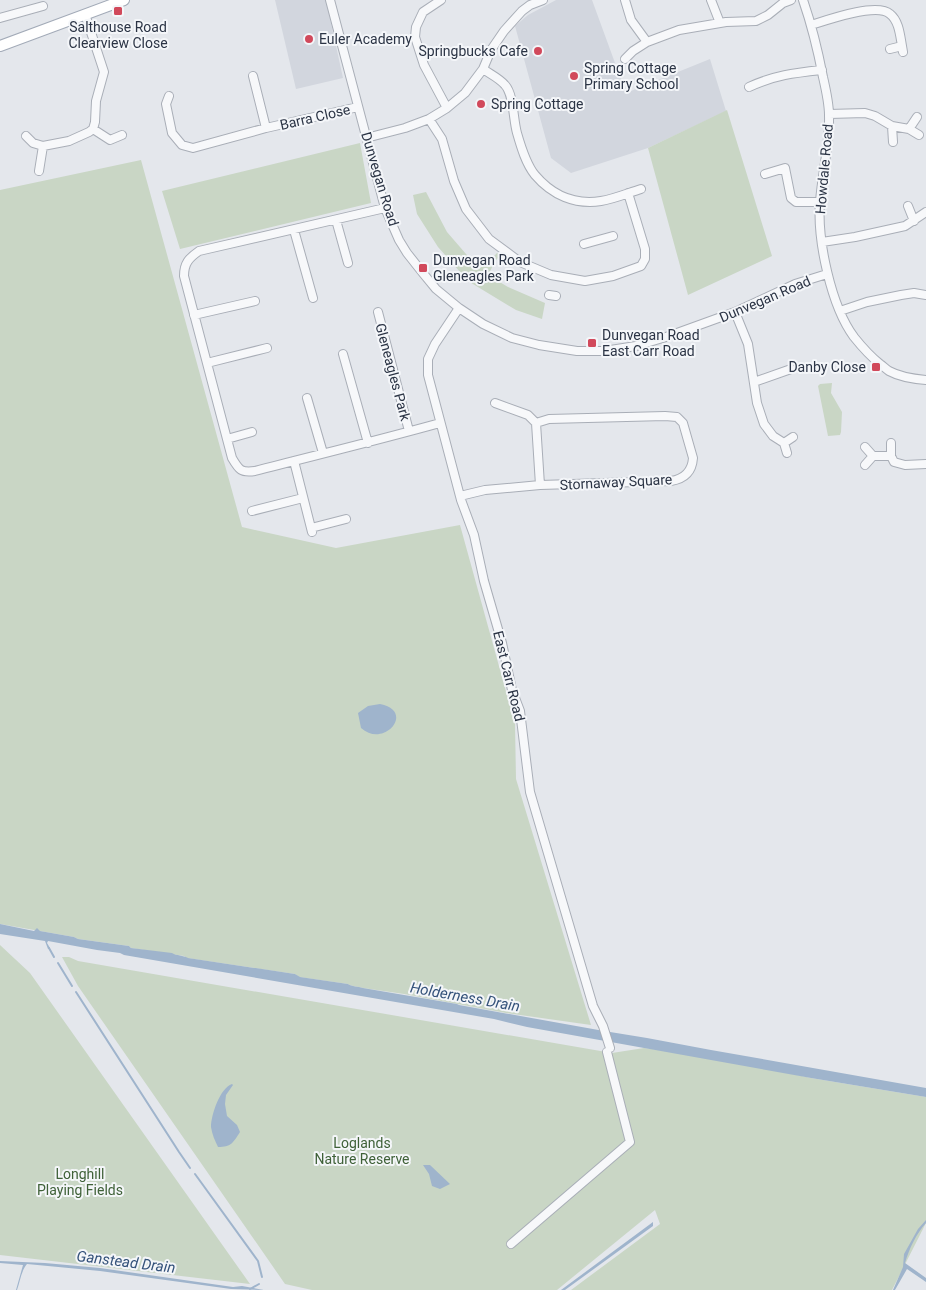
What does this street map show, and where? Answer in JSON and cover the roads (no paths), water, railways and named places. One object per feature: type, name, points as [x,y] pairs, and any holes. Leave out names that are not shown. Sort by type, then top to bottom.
[{"type":"main road","points":[[0,46],[124,0]]},
{"type":"street","name":"Dunvegan Road","points":[[330,0],[385,208],[399,240],[436,289],[459,308],[483,324],[512,338],[538,345],[577,351],[604,351],[636,346],[666,338],[735,312],[795,284],[827,274]]},
{"type":"street","points":[[441,0],[422,12],[416,27],[415,37],[424,65],[447,108]]},
{"type":"street","points":[[366,138],[405,128],[430,119],[447,108],[465,93],[482,69],[491,50],[504,31],[528,3],[543,0]]},
{"type":"street","points":[[625,0],[631,20],[648,42]]},
{"type":"street","points":[[711,0],[720,23]]},
{"type":"street","points":[[625,59],[648,42],[678,30],[737,21],[756,22],[783,3],[791,0]]},
{"type":"street","name":"Howdale Road","points":[[803,0],[812,25],[829,114],[829,134],[820,202],[822,242],[827,274],[840,311],[853,335],[868,354],[889,371],[905,377],[926,380]]},
{"type":"street","points":[[0,18],[43,6]]},
{"type":"street","points":[[812,25],[839,16],[880,9],[891,14],[896,21],[902,49],[890,49]]},
{"type":"street","points":[[26,136],[32,143],[43,146],[69,141],[89,132],[93,128],[96,101],[104,72],[85,14]]},
{"type":"street","points":[[482,69],[494,75],[506,86],[510,95],[517,132],[526,160],[534,175],[546,186],[565,198],[586,202],[601,201],[641,189]]},
{"type":"street","points":[[749,88],[783,75],[822,70]]},
{"type":"street","name":"Barra Close","points":[[253,76],[266,128],[358,107]]},
{"type":"street","points":[[169,96],[166,104],[172,133],[182,145],[193,148],[266,128]]},
{"type":"street","points":[[829,114],[865,113],[875,116],[892,126],[909,128],[920,135]]},
{"type":"street","points":[[909,128],[917,117]]},
{"type":"street","points":[[430,119],[442,139],[454,181],[466,210],[489,239],[520,262],[551,275],[585,281],[613,276],[641,266],[645,259],[645,249],[628,193]]},
{"type":"street","points":[[892,126],[893,142]]},
{"type":"street","points":[[93,128],[110,140],[122,135]]},
{"type":"street","points":[[39,170],[43,146]]},
{"type":"street","points":[[765,174],[785,168],[790,198],[796,202],[820,202]]},
{"type":"street","points":[[908,206],[914,221]]},
{"type":"street","name":"Gleneagles Park","points":[[385,208],[199,251],[189,257],[184,268],[184,276],[232,458],[239,469],[247,472],[255,471],[440,423]]},
{"type":"street","points":[[822,242],[904,226],[926,212]]},
{"type":"street","points":[[336,220],[348,263]]},
{"type":"street","points":[[294,230],[313,298]]},
{"type":"street","points":[[584,244],[612,236]]},
{"type":"street","points":[[840,311],[867,302],[914,293],[925,295],[926,303]]},
{"type":"street","points":[[194,315],[255,301]]},
{"type":"street","name":"East Carr Road","points":[[459,308],[435,344],[428,359],[428,375],[460,496],[474,535],[512,690],[520,711],[530,792],[593,1006],[603,1026],[630,1142],[511,1244]]},
{"type":"street","name":"Gleneagles Park","points":[[378,312],[409,431]]},
{"type":"street","points":[[735,312],[748,344],[757,403],[764,424],[773,436],[784,443],[787,453]]},
{"type":"street","points":[[207,363],[267,348]]},
{"type":"street","points":[[343,354],[368,443]]},
{"type":"street","points":[[754,382],[791,369]]},
{"type":"street","points":[[307,398],[323,453]]},
{"type":"street","points":[[498,407],[528,415],[536,423],[540,485]]},
{"type":"street","name":"Stornaway Square","points":[[460,496],[485,490],[540,485],[671,481],[678,480],[688,473],[691,467],[693,458],[683,423],[677,417],[549,419],[536,423]]},
{"type":"street","points":[[227,439],[252,432]]},
{"type":"street","points":[[784,443],[793,438]]},
{"type":"street","points":[[891,443],[891,456],[894,462],[906,465],[926,464]]},
{"type":"street","points":[[865,447],[873,456],[891,456]]},
{"type":"street","points":[[865,465],[873,456]]},
{"type":"street","points":[[294,461],[312,530],[346,518]]},
{"type":"street","points":[[252,511],[303,498]]},
{"type":"water","points":[[380,704],[390,708],[395,714],[396,720],[387,731],[379,734],[370,733],[361,728],[358,713],[368,706]]},
{"type":"water","points":[[0,924],[34,931],[37,928],[40,931],[78,939],[295,974],[300,977],[926,1088],[926,1097],[811,1078],[527,1027],[494,1019],[120,953],[48,941],[47,943],[50,948],[48,949],[45,941],[0,934]]},
{"type":"water","points":[[232,1084],[226,1095],[227,1116],[237,1125],[240,1132],[231,1144],[218,1147],[211,1127],[213,1116],[220,1096]]},
{"type":"water","points":[[423,1165],[430,1165],[450,1184],[440,1189],[432,1186],[429,1174]]},
{"type":"water","points":[[926,1220],[926,1223],[913,1242],[905,1263],[926,1278],[926,1282],[907,1269],[895,1290],[893,1290],[903,1267],[904,1254],[918,1229]]},
{"type":"water","points":[[653,1222],[653,1226],[565,1290],[561,1290]]},
{"type":"water","points":[[0,1261],[100,1268],[264,1290],[231,1289],[100,1271],[27,1264],[16,1290],[23,1265],[0,1263]]},
{"type":"waterway","name":"Ganstead Drain","points":[[49,948],[54,957]]},
{"type":"waterway","name":"Ganstead Drain","points":[[58,963],[72,986]]},
{"type":"waterway","name":"Ganstead Drain","points":[[76,992],[190,1168]]},
{"type":"waterway","name":"Ganstead Drain","points":[[195,1174],[258,1261],[262,1277]]},
{"type":"waterway","points":[[250,1289],[259,1284]]},
{"type":"place","name":"Salthouse Road Clearview Close","points":[[118,11]]},
{"type":"place","name":"Euler Academy","points":[[309,39]]},
{"type":"place","name":"Springbucks Cafe","points":[[538,51]]},
{"type":"place","name":"Spring Cottage Primary School","points":[[574,76]]},
{"type":"place","name":"Spring Cottage","points":[[481,104]]},
{"type":"place","name":"Dunvegan Road Gleneagles Park","points":[[423,268]]},
{"type":"place","name":"Dunvegan Road East Carr Road","points":[[592,343]]},
{"type":"place","name":"Danby Close","points":[[876,367]]},
{"type":"water label","name":"Holderness Drain","points":[[465,997]]},
{"type":"park label","name":"Loglands Nature Reserve","points":[[362,1152]]},
{"type":"park label","name":"Longhill Playing Fields","points":[[80,1182]]}]
